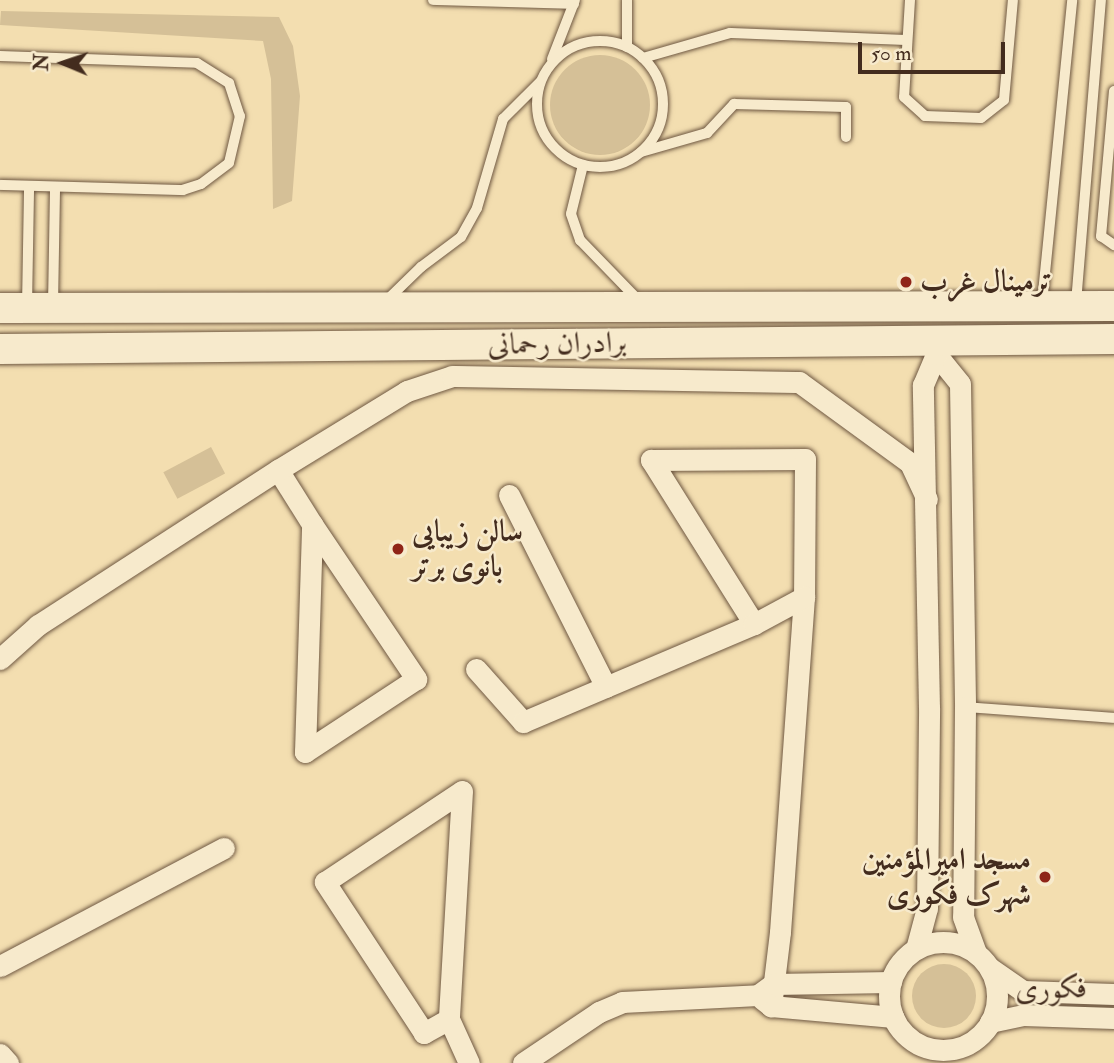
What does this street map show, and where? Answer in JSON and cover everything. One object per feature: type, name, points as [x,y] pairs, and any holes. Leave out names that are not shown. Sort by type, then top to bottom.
[{"type":"main road","name":"برادران رحمانی","points":[[27,308],[1114,306]]},
{"type":"main road","name":"برادران رحمانی","points":[[0,349],[936,347],[1114,339]]},
{"type":"street","points":[[936,347],[960,384],[965,707],[963,917],[976,952],[990,968],[997,995],[990,1022],[982,1034],[958,1055],[917,1043],[908,1037],[890,1006],[891,982],[896,969],[916,948],[927,908],[929,708],[923,385],[936,347]]},
{"type":"street","points":[[0,660],[38,625],[278,470],[407,391],[452,376],[799,382],[910,463],[927,499]]},
{"type":"street","points":[[923,434],[960,435]]},
{"type":"street","points":[[754,624],[651,460],[805,459],[804,597],[780,932],[767,995]]},
{"type":"street","points":[[278,470],[416,679],[305,752],[312,524]]},
{"type":"street","points":[[509,495],[606,687]]},
{"type":"street","points":[[476,670],[523,722],[754,624],[804,597]]},
{"type":"street","points":[[929,708],[965,707]]},
{"type":"street","points":[[449,1019],[424,1033],[325,882],[462,791],[449,1019],[469,1063]]},
{"type":"street","points":[[0,966],[224,848]]},
{"type":"street","points":[[916,948],[943,941],[957,943],[976,952]]},
{"type":"street","name":"فکوری","points":[[990,968],[1023,991],[1114,994]]},
{"type":"street","points":[[523,1063],[599,1012],[622,1002],[767,995],[891,982]]},
{"type":"street","points":[[767,995],[894,1017]]},
{"type":"street","name":"فکوری","points":[[990,1022],[1023,1015],[1114,1018]]},
{"type":"street","points":[[917,1043],[927,1063]]},
{"type":"street","points":[[0,1054],[8,1063]]},
{"type":"lane","points":[[381,306],[421,267],[461,237],[477,208],[503,119],[540,82],[551,64],[575,2],[433,0]]},
{"type":"lane","points":[[627,0],[627,47]]},
{"type":"lane","points":[[910,0],[904,97],[925,116],[981,118],[1004,100],[1013,0]]},
{"type":"lane","points":[[1041,306],[1072,0]]},
{"type":"lane","points":[[1076,306],[1101,0]]},
{"type":"lane","points":[[643,58],[730,33],[907,40]]},
{"type":"lane","points":[[551,64],[566,50],[586,42],[606,41],[627,47],[643,58],[656,75],[662,95],[662,116],[654,135],[642,152]]},
{"type":"lane","points":[[0,55],[197,63],[229,83],[240,116],[229,163],[201,184],[183,190],[0,185]]},
{"type":"lane","points":[[540,82],[536,102],[539,123],[549,142],[564,156],[583,165],[603,167],[624,163],[642,152],[707,133],[734,104],[846,107],[846,137]]},
{"type":"lane","points":[[1114,91],[1101,236],[1114,245]]},
{"type":"lane","points":[[583,165],[571,214],[580,240],[645,306]]},
{"type":"lane","points":[[27,308],[29,186]]},
{"type":"lane","points":[[27,308],[55,187]]},
{"type":"lane","points":[[965,707],[1114,718]]},
{"type":"shaded area","points":[[1,11],[279,17],[293,46],[300,96],[292,201],[273,209],[271,79],[263,41],[0,25]]},
{"type":"shaded area","points":[[600,55],[628,63],[642,77],[650,105],[642,133],[628,147],[600,155],[572,147],[558,133],[550,105],[558,77],[572,63]]},
{"type":"shaded area","points":[[211,447],[225,473],[177,499],[163,472]]},
{"type":"shaded area","points":[[944,964],[962,970],[970,978],[976,996],[970,1014],[962,1022],[944,1028],[926,1022],[918,1014],[912,996],[918,978],[926,970]]},
{"type":"place","name":"ترمینال غرب","points":[[906,282]]},
{"type":"place","name":"سالن زیبایی بانوی برتر","points":[[398,549]]},
{"type":"place","name":"مسجد امیرالمؤمنین شهرک فکوری","points":[[1045,877]]}]
